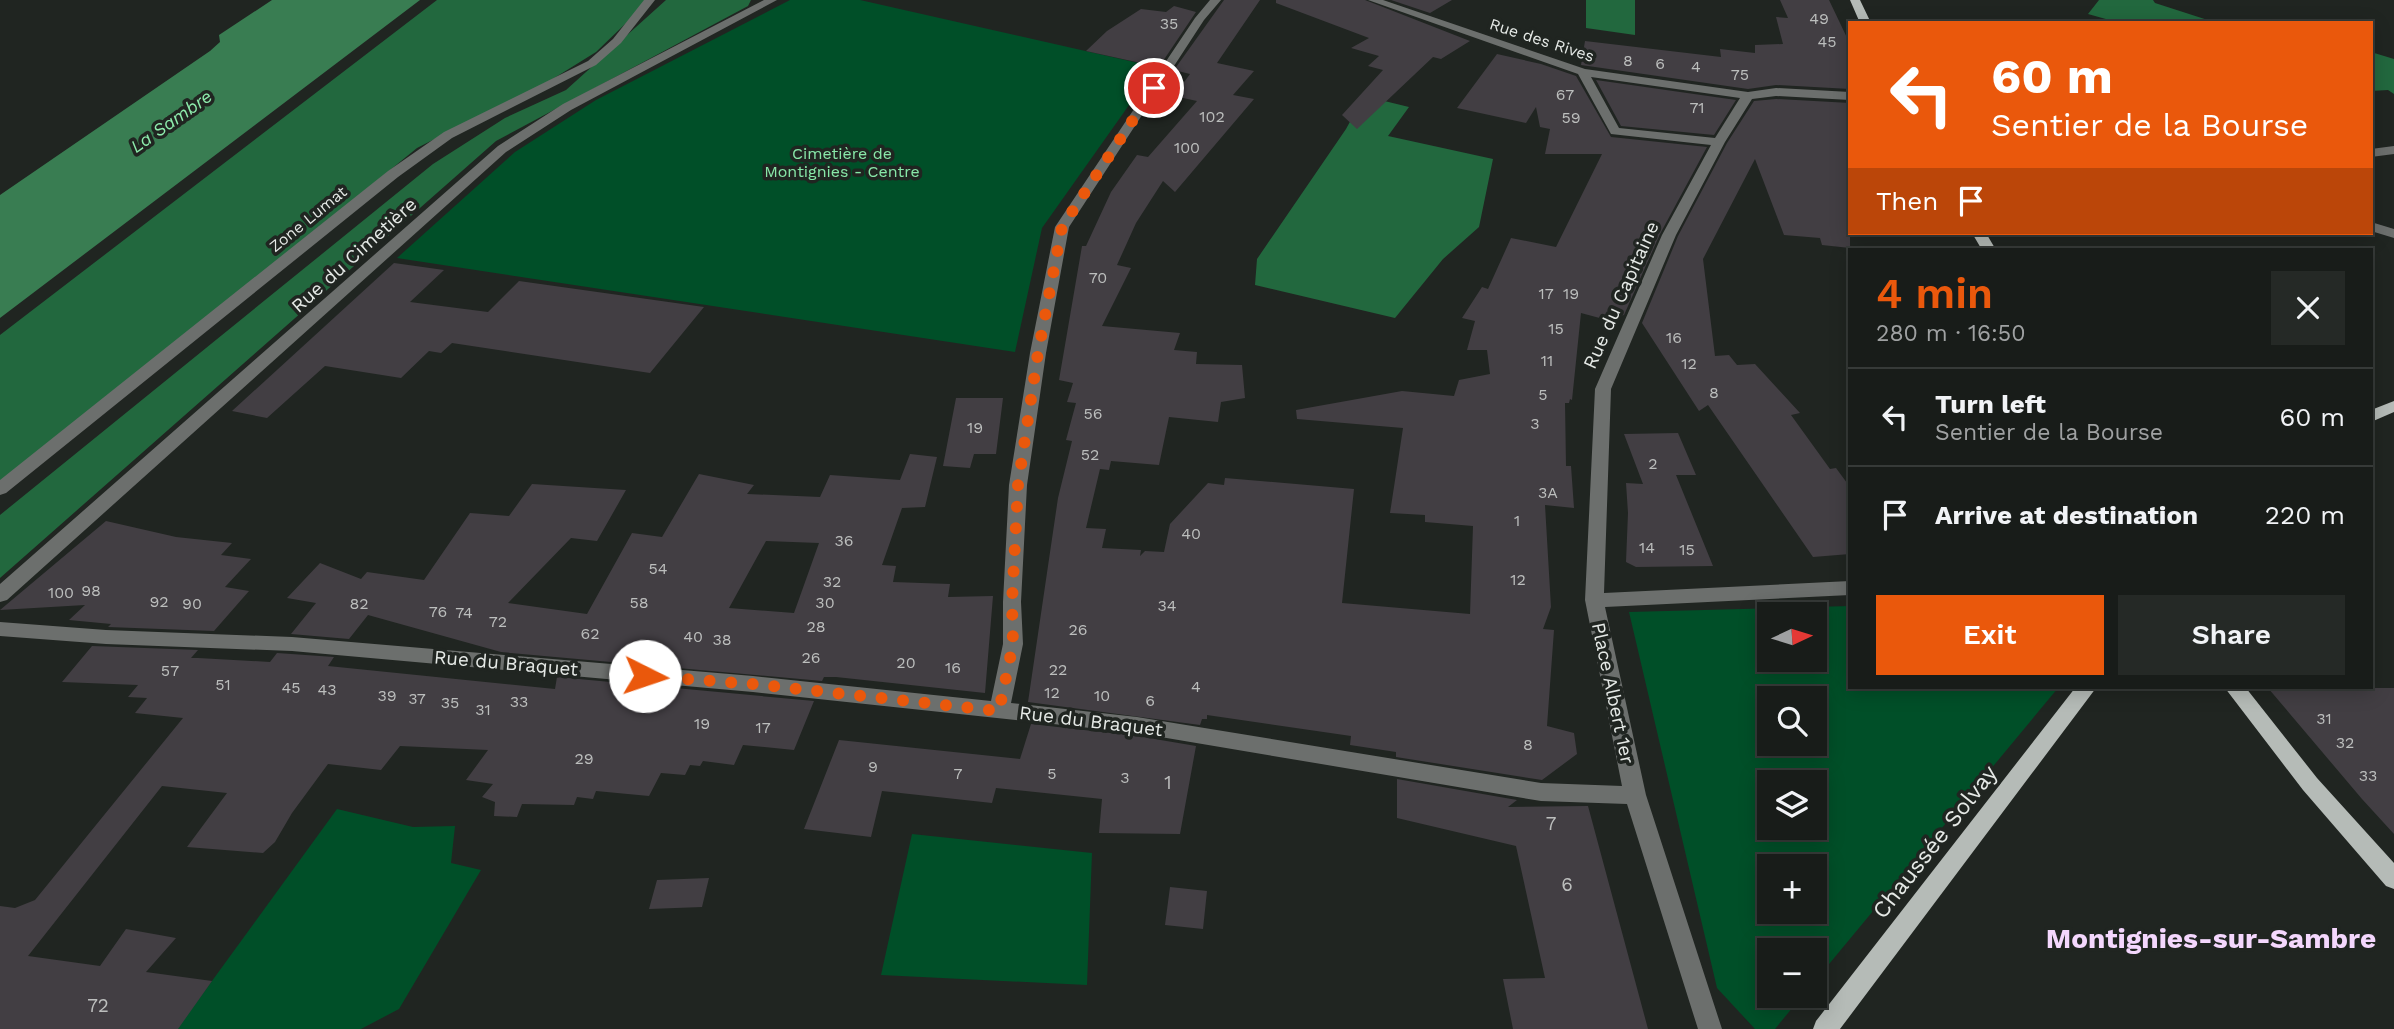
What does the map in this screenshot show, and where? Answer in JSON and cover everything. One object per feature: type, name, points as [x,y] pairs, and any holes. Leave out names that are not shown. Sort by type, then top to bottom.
[{"type":"main road","points":[[1855,0],[1865,21]]},
{"type":"main road","points":[[2373,416],[2394,406]]},
{"type":"main road","name":"Chaussée Solvay","points":[[1825,1029],[2085,689]]},
{"type":"main road","points":[[2236,689],[2310,784],[2394,879]]},
{"type":"street","name":"Zone Lumat","points":[[0,489],[393,174],[448,135],[592,62],[617,41],[650,0]]},
{"type":"street","name":"Rue du Cimetière","points":[[0,595],[502,149],[567,107],[772,0]]},
{"type":"street","points":[[999,711],[1013,644],[1012,602],[1018,485],[1038,353],[1062,227],[1200,18],[1216,0]]},
{"type":"street","name":"Rue des Rives","points":[[1373,0],[1583,72],[1748,96]]},
{"type":"street","points":[[1583,72],[1615,131],[1719,142]]},
{"type":"street","points":[[1748,96],[1776,92],[1848,96]]},
{"type":"street","name":"Rue du Capitaine","points":[[1594,600],[1603,388],[1669,235],[1719,142],[1748,96]]},
{"type":"street","points":[[2373,153],[2394,150]]},
{"type":"street","points":[[2373,227],[2394,234]]},
{"type":"street","name":"Place Albert 1er","points":[[1710,1029],[1635,795],[1594,600],[1848,588]]},
{"type":"street","name":"Rue du Braquet","points":[[0,629],[106,637],[292,644],[753,684],[1138,725],[1541,792],[1635,795]]},
{"type":"green space","name":"Cimetière de Montignies - Centre","points":[[790,0],[860,0],[1156,67],[1042,228],[1015,352],[397,258],[515,152],[596,100]]},
{"type":"green space","points":[[1848,606],[1848,689],[2057,689],[1827,967],[1827,938],[1757,938],[1757,1008],[1792,1008],[1775,1029],[1755,1029],[1717,988],[1629,612],[1757,609],[1757,672],[1827,672],[1827,607]]},
{"type":"green space","points":[[337,809],[413,827],[455,826],[451,863],[481,870],[399,1009],[361,1029],[177,1029]]},
{"type":"green space","points":[[912,834],[1092,853],[1087,985],[881,975]]},
{"type":"shaded area","points":[[437,0],[650,0],[596,52],[551,80],[417,148],[0,488],[0,335]]},
{"type":"shaded area","points":[[666,0],[751,0],[748,6],[496,141],[0,578],[0,515],[433,164],[505,118],[566,90]]},
{"type":"shaded area","points":[[1586,0],[1635,0],[1635,35],[1586,28]]},
{"type":"shaded area","points":[[2099,0],[2153,0],[2155,3],[2211,21],[2113,21],[2088,14]]},
{"type":"shaded area","points":[[2373,53],[2394,59],[2394,94],[2388,90],[2373,91]]},
{"type":"shaded area","points":[[1364,96],[1409,107],[1388,136],[1493,159],[1479,227],[1443,259],[1395,318],[1255,285],[1257,259],[1346,129]]},
{"type":"water","name":"La Sambre","points":[[272,0],[420,0],[0,318],[0,195],[210,51],[220,42],[219,35]]},
{"type":"building","points":[[1224,0],[1260,0],[1217,63],[1254,71],[1233,95],[1254,99],[1175,192],[1163,181],[1136,223],[1117,265],[1131,268],[1102,326],[1180,333],[1174,350],[1197,352],[1196,364],[1242,365],[1245,398],[1221,402],[1218,422],[1169,417],[1159,465],[1111,461],[1109,470],[1100,469],[1086,528],[1106,529],[1102,548],[1141,550],[1140,556],[1145,551],[1164,552],[1170,524],[1208,483],[1224,485],[1225,478],[1354,489],[1342,603],[1470,614],[1473,526],[1425,522],[1425,515],[1390,513],[1403,428],[1297,419],[1296,410],[1402,391],[1454,396],[1459,380],[1490,374],[1487,350],[1467,350],[1475,321],[1462,318],[1482,287],[1488,289],[1511,238],[1556,247],[1602,154],[1545,154],[1550,129],[1540,127],[1536,107],[1526,123],[1457,108],[1497,54],[1541,64],[1576,76],[1611,137],[1707,147],[1660,234],[1624,315],[1607,320],[1581,313],[1572,400],[1565,403],[1566,466],[1571,466],[1574,508],[1545,505],[1551,607],[1543,629],[1554,630],[1547,726],[1574,733],[1577,754],[1542,780],[1396,757],[1396,752],[1350,745],[1351,736],[1207,715],[1207,719],[1202,719],[1200,725],[1028,702],[1058,498],[1072,441],[1066,440],[1076,403],[1067,402],[1073,383],[1059,380],[1082,246],[1086,246],[1111,192],[1137,155],[1148,157],[1197,101],[1174,96],[1190,74],[1174,70]]},
{"type":"building","points":[[1276,0],[1365,0],[1470,41],[1441,59],[1433,57],[1357,129],[1342,115],[1383,70],[1368,66],[1379,56],[1351,48],[1369,38],[1276,3]]},
{"type":"building","points":[[1391,0],[1452,0],[1430,13]]},
{"type":"building","points":[[1780,0],[1829,0],[1848,40],[1848,89],[1776,85],[1748,89],[1581,65],[1585,41],[1721,57],[1720,49],[1755,53],[1755,45],[1783,44],[1776,17],[1788,18]]},
{"type":"building","points":[[1174,6],[1196,12],[1159,67],[1086,51],[1107,31],[1141,9],[1166,12]]},
{"type":"building","points":[[1596,80],[1736,100],[1714,135],[1621,126]]},
{"type":"building","points":[[1776,99],[1848,103],[1850,248],[1822,245],[1820,238],[1784,235],[1755,159],[1703,259],[1715,356],[1729,355],[1737,365],[1755,364],[1800,413],[1791,415],[1830,469],[1836,468],[1848,484],[1848,554],[1813,557],[1708,405],[1699,411],[1642,323],[1678,236],[1727,143],[1754,101]]},
{"type":"building","points":[[394,263],[444,270],[410,302],[488,312],[519,281],[704,307],[650,373],[452,343],[441,353],[429,351],[401,378],[325,366],[267,418],[232,411]]},
{"type":"building","points":[[956,398],[1003,398],[996,454],[974,454],[970,468],[943,466]]},
{"type":"building","points":[[1678,433],[1696,475],[1676,475],[1713,566],[1636,567],[1626,562],[1626,483],[1643,484],[1624,434]]},
{"type":"building","points":[[910,454],[937,457],[925,507],[902,508],[882,565],[896,566],[893,582],[950,584],[948,597],[993,596],[985,693],[836,677],[824,677],[822,681],[501,652],[368,615],[349,639],[291,634],[316,603],[287,598],[320,563],[361,579],[367,572],[424,580],[470,513],[509,516],[532,484],[626,490],[597,541],[571,538],[508,603],[587,614],[632,533],[662,537],[699,474],[754,485],[747,494],[820,497],[830,475],[900,480]],"holes":[[[766,541],[819,543],[794,613],[729,608]]]},
{"type":"building","points":[[106,521],[176,537],[232,543],[221,555],[251,559],[225,587],[249,591],[214,631],[108,627],[111,624],[69,620],[85,605],[0,610]]},
{"type":"building","points":[[92,646],[198,650],[191,658],[270,662],[277,653],[334,657],[328,666],[555,689],[557,677],[814,701],[794,750],[743,745],[734,765],[703,761],[700,766],[690,765],[685,775],[661,773],[649,796],[596,791],[593,799],[577,797],[574,805],[522,804],[517,817],[494,816],[495,802],[482,797],[493,784],[466,780],[488,750],[400,746],[381,770],[328,764],[292,813],[275,842],[263,853],[187,847],[227,793],[162,786],[28,956],[100,966],[126,929],[176,938],[146,972],[212,981],[178,1029],[0,1029],[0,906],[15,908],[35,900],[183,718],[135,713],[147,698],[128,697],[138,685],[62,682]]},
{"type":"building","points":[[2394,688],[2394,834],[2269,689]]},
{"type":"building","points":[[1031,724],[1137,736],[1196,746],[1180,834],[1099,833],[1102,799],[996,788],[992,803],[882,791],[871,837],[804,829],[839,740],[1020,759]]},
{"type":"building","points":[[1397,779],[1517,800],[1508,807],[1588,806],[1648,1029],[1513,1029],[1503,979],[1545,978],[1516,846],[1397,818]]},
{"type":"building","points":[[709,878],[702,907],[649,909],[657,880]]},
{"type":"building","points":[[1170,887],[1207,891],[1203,929],[1165,925]]},
{"type":"district","name":"Montignies-sur-Sambre","points":[[2211,938]]},
{"type":"route","points":[[645,676],[753,684],[999,711],[1013,644],[1012,602],[1018,485],[1038,353],[1062,227],[1154,88]]}]
